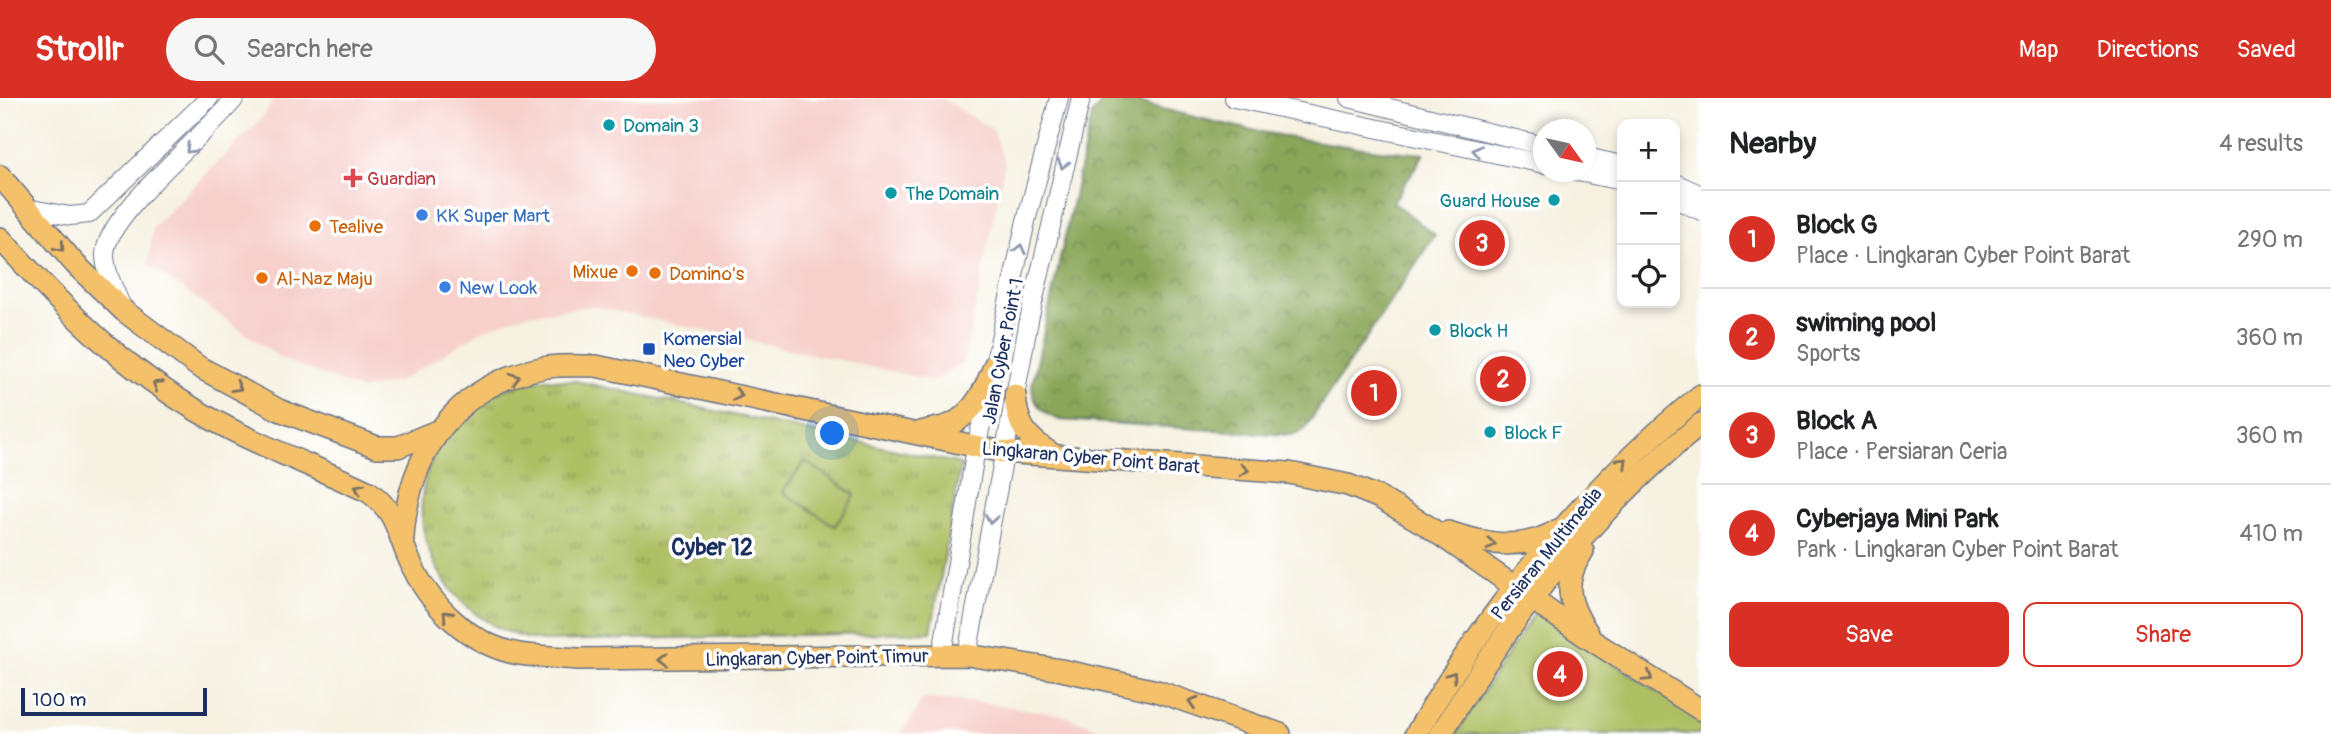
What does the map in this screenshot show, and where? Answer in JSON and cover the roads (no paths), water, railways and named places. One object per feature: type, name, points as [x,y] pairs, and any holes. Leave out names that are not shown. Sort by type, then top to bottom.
[{"type":"main road","points":[[0,176],[75,264],[124,311],[200,367],[311,424],[377,447],[398,447],[442,428]]},
{"type":"main road","name":"Lingkaran Cyber Point Timur","points":[[0,238],[62,307],[120,359],[229,428],[369,492],[388,506],[425,592],[454,623],[493,645],[518,654],[636,660],[967,655],[1144,687],[1200,704],[1280,734]]},
{"type":"main road","points":[[913,435],[951,424],[968,413],[985,388],[995,364]]},
{"type":"main road","name":"Lingkaran Cyber Point Barat","points":[[442,428],[472,397],[491,386],[545,368],[596,366],[976,448],[1289,473],[1348,485],[1378,497],[1426,525],[1595,643],[1701,710]]},
{"type":"main road","name":"Persiaran Multimedia","points":[[1441,734],[1563,526],[1654,433],[1701,394]]},
{"type":"main road","points":[[1015,395],[1016,416],[1024,433],[1054,456]]},
{"type":"main road","points":[[403,537],[405,508],[416,467],[442,428]]},
{"type":"main road","points":[[1595,643],[1569,601],[1573,567],[1612,517],[1695,428]]},
{"type":"main road","name":"Persiaran Multimedia","points":[[1416,734],[1445,687],[1523,594],[1695,428]]},
{"type":"main road","points":[[1426,525],[1494,545],[1531,541],[1563,526]]},
{"type":"street","points":[[26,208],[69,216],[89,214],[209,98]]},
{"type":"street","points":[[124,311],[105,255],[115,224],[211,128],[235,98]]},
{"type":"street","points":[[1234,98],[1533,162]]},
{"type":"street","points":[[1349,98],[1533,143]]},
{"type":"street","name":"Jalan Cyber Point 1","points":[[967,655],[1003,452],[1059,180],[1081,99]]},
{"type":"street","name":"Jalan Cyber Point 1","points":[[942,654],[976,448],[1026,221],[1057,101]]},
{"type":"street","points":[[1596,159],[1617,164]]},
{"type":"street","points":[[1596,176],[1617,180]]},
{"type":"street","points":[[1680,185],[1701,195]]},
{"type":"street","points":[[1680,201],[1701,211]]},
{"type":"water","points":[[1501,358],[1520,367],[1524,374],[1516,386],[1517,391],[1509,398],[1504,395],[1502,386],[1491,386],[1483,375],[1486,365]]},
{"type":"place","name":"Domain 3","points":[[609,125]]},
{"type":"place","name":"Guardian","points":[[353,178]]},
{"type":"place","name":"The Domain","points":[[891,193]]},
{"type":"place","name":"Guard House","points":[[1554,200]]},
{"type":"place","name":"KK Super Mart","points":[[422,215]]},
{"type":"place","name":"Tealive","points":[[315,226]]},
{"type":"place","name":"Block A","points":[[1482,243]]},
{"type":"place","name":"Mixue","points":[[632,271]]},
{"type":"place","name":"Domino's","points":[[655,273]]},
{"type":"place","name":"Al-Naz Maju","points":[[262,278]]},
{"type":"place","name":"New Look","points":[[445,287]]},
{"type":"place","name":"Block H","points":[[1435,330]]},
{"type":"place","name":"Komersial Neo Cyber","points":[[649,349]]},
{"type":"place","name":"swiming pool","points":[[1503,379]]},
{"type":"place","name":"Block G","points":[[1374,393]]},
{"type":"place","name":"Block F","points":[[1490,432]]},
{"type":"place","name":"Cyberjaya Mini Park","points":[[1560,674]]},
{"type":"district","name":"Cyber 12","points":[[712,547]]}]
